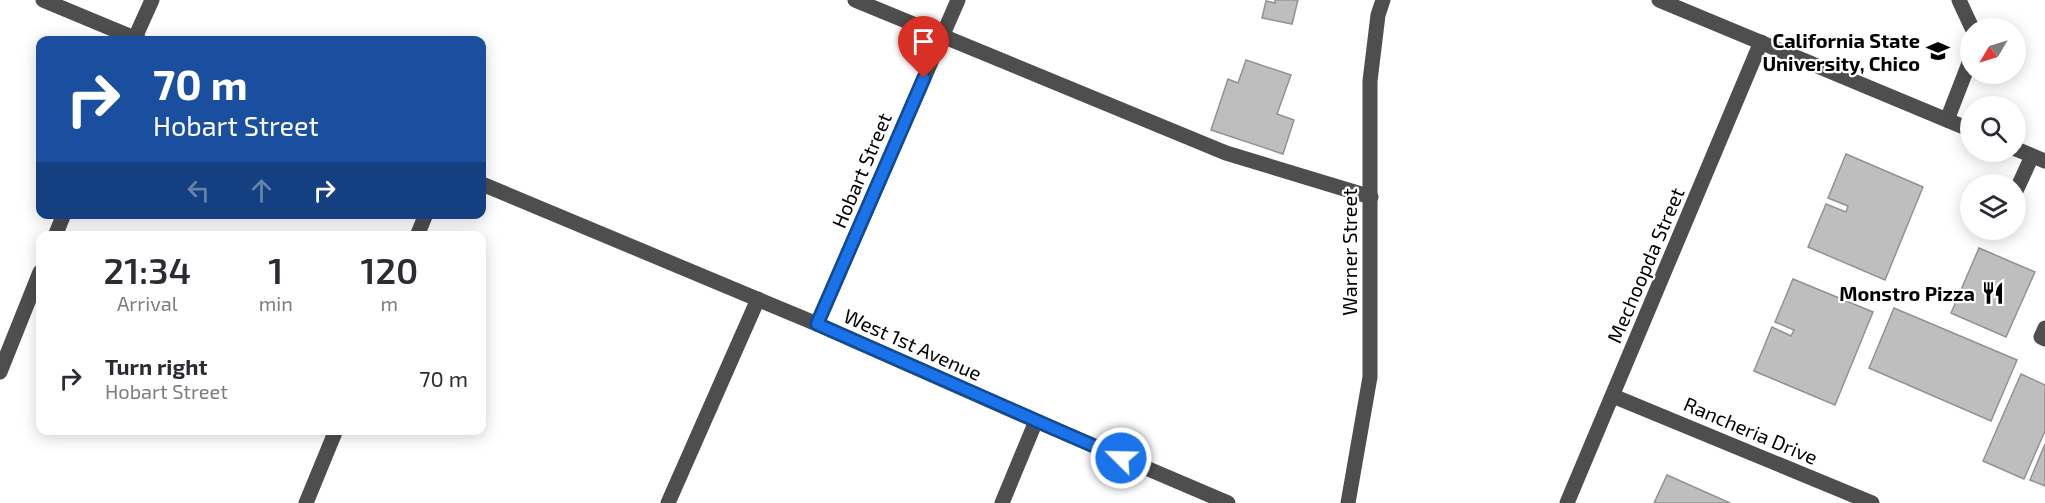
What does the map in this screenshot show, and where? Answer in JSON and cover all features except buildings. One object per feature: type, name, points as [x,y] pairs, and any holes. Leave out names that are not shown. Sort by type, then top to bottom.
[{"type":"street","points":[[43,0],[127,36]]},
{"type":"street","points":[[138,36],[152,0]]},
{"type":"street","points":[[855,0],[1226,153],[1371,197]]},
{"type":"street","name":"Hobart Street","points":[[817,324],[958,0]]},
{"type":"street","name":"Warner Street","points":[[1348,503],[1370,377],[1370,81],[1378,15],[1383,0]]},
{"type":"street","points":[[1659,0],[1960,125]]},
{"type":"street","points":[[1959,0],[1967,18]]},
{"type":"street","name":"Mechoopda Street","points":[[1568,503],[1761,42]]},
{"type":"street","points":[[1947,120],[1961,84]]},
{"type":"street","points":[[2026,176],[2038,158]]},
{"type":"street","name":"West 1st Avenue","points":[[486,185],[817,324],[1228,503]]},
{"type":"street","points":[[0,372],[36,282]]},
{"type":"street","points":[[668,503],[758,299]]},
{"type":"street","points":[[2045,328],[2041,337],[2045,339]]},
{"type":"street","name":"Rancheria Drive","points":[[1613,396],[1872,503]]},
{"type":"street","points":[[1002,503],[1036,421]]},
{"type":"street","points":[[306,503],[334,435]]},
{"type":"place","name":"California State University, Chico","points":[[1938,51]]},
{"type":"place","name":"Monstro Pizza","points":[[1993,293]]},
{"type":"route","points":[[924,78],[817,324],[1121,458]]}]
